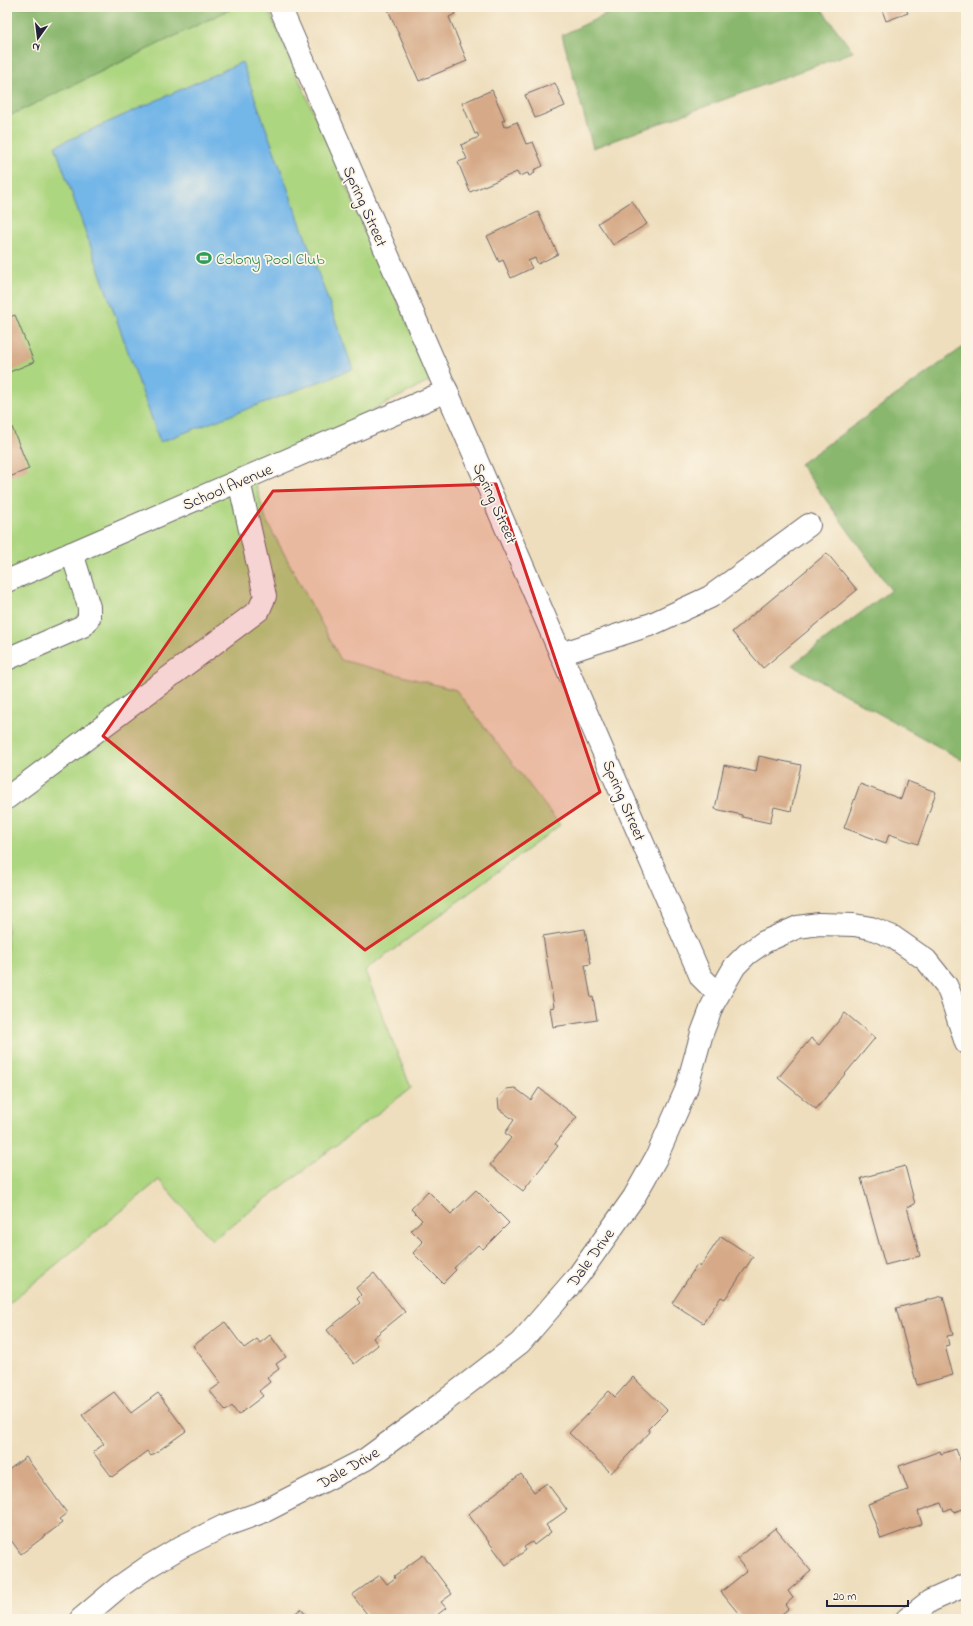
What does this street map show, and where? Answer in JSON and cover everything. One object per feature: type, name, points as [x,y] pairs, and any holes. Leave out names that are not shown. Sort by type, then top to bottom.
[{"type":"street","name":"Spring Street","points":[[280,7],[702,977],[718,994]]},
{"type":"street","name":"School Avenue","points":[[7,581],[447,391]]},
{"type":"street","points":[[7,798],[259,610],[265,596],[239,480]]},
{"type":"street","points":[[561,654],[652,624],[710,597],[809,525]]},
{"type":"street","points":[[7,659],[83,626],[89,618],[89,607],[72,553]]},
{"type":"street","name":"Dale Drive","points":[[81,1619],[120,1587],[149,1566],[181,1548],[224,1526],[265,1511],[366,1459],[520,1343],[578,1276],[634,1197],[674,1121],[686,1090],[705,1026],[718,994],[735,966],[747,954],[764,942],[798,927],[819,924],[854,924],[871,928],[893,937],[926,960],[946,985],[966,1043]]},
{"type":"street","points":[[907,1619],[930,1601],[966,1585]]},
{"type":"highlighted area","points":[[496,484],[600,792],[365,950],[103,736],[273,491]]},
{"type":"green space","points":[[7,7],[235,7],[7,117]]},
{"type":"green space","points":[[235,7],[267,7],[432,380],[252,471],[266,520],[341,660],[456,690],[560,825],[365,971],[411,1088],[212,1240],[159,1180],[7,1305],[7,117]]},
{"type":"green space","points":[[622,7],[820,7],[853,52],[593,148],[562,35]]},
{"type":"green space","points":[[966,345],[966,762],[792,665],[891,590],[800,464]]},
{"type":"water","name":"Colony Pool Club","points":[[242,62],[353,369],[160,442],[55,146]]},
{"type":"building","points":[[387,7],[452,7],[455,14],[449,17],[467,61],[419,81]]},
{"type":"building","points":[[881,7],[905,7],[908,13],[886,21]]},
{"type":"building","points":[[555,83],[565,106],[535,118],[525,95]]},
{"type":"building","points":[[492,90],[505,120],[502,121],[504,127],[517,122],[526,144],[533,142],[543,166],[534,170],[535,173],[529,176],[528,173],[519,176],[517,172],[470,192],[458,162],[467,159],[461,145],[479,137],[477,133],[475,134],[462,103]]},
{"type":"building","points":[[632,201],[647,224],[613,245],[598,223]]},
{"type":"building","points":[[538,212],[558,254],[538,264],[535,258],[528,261],[532,268],[511,278],[503,260],[499,262],[487,236]]},
{"type":"building","points":[[15,315],[34,362],[7,373],[7,318]]},
{"type":"building","points":[[7,415],[29,469],[7,478]]},
{"type":"building","points":[[827,553],[857,590],[763,668],[732,632]]},
{"type":"building","points":[[759,756],[801,765],[791,811],[774,807],[770,823],[715,809],[724,765],[756,772]]},
{"type":"building","points":[[907,781],[936,792],[918,844],[889,834],[886,843],[844,828],[860,784],[901,799]]},
{"type":"building","points":[[585,929],[591,964],[585,965],[597,1020],[553,1027],[550,1008],[554,1007],[543,936]]},
{"type":"building","points":[[845,1013],[875,1038],[816,1109],[778,1078],[811,1038],[819,1045]]},
{"type":"building","points":[[515,1088],[531,1100],[539,1088],[577,1117],[555,1144],[558,1146],[523,1191],[490,1165],[511,1138],[505,1133],[514,1120],[499,1109],[498,1098],[506,1089]]},
{"type":"building","points":[[905,1166],[915,1204],[907,1207],[920,1256],[885,1265],[861,1178]]},
{"type":"building","points":[[476,1190],[509,1223],[483,1249],[478,1245],[454,1268],[456,1270],[443,1283],[413,1253],[423,1242],[411,1230],[422,1220],[411,1209],[428,1191],[451,1214]]},
{"type":"building","points":[[721,1236],[753,1257],[725,1299],[721,1297],[703,1323],[672,1303],[697,1265],[700,1267]]},
{"type":"building","points":[[374,1273],[405,1312],[373,1338],[378,1345],[354,1364],[327,1330],[360,1303],[357,1299],[361,1295],[356,1288]]},
{"type":"building","points":[[943,1296],[953,1335],[947,1336],[949,1345],[945,1346],[953,1375],[917,1385],[896,1308]]},
{"type":"building","points":[[225,1322],[244,1348],[257,1339],[260,1343],[270,1335],[286,1357],[276,1364],[279,1369],[267,1378],[270,1382],[259,1391],[263,1396],[238,1415],[232,1406],[226,1411],[210,1391],[221,1383],[193,1346]]},
{"type":"building","points":[[633,1377],[667,1410],[648,1429],[650,1432],[611,1473],[569,1433],[609,1391],[615,1397]]},
{"type":"building","points":[[114,1392],[131,1413],[158,1393],[186,1431],[151,1456],[147,1451],[112,1477],[93,1452],[104,1444],[82,1415]]},
{"type":"building","points":[[956,1449],[961,1462],[966,1460],[966,1508],[954,1512],[952,1508],[944,1511],[941,1503],[918,1511],[922,1524],[881,1539],[868,1504],[908,1490],[899,1466],[940,1451],[941,1454]]},
{"type":"building","points":[[26,1457],[67,1513],[59,1519],[62,1523],[21,1554],[8,1536],[7,1537],[7,1471]]},
{"type":"building","points":[[521,1474],[534,1492],[547,1483],[567,1510],[546,1525],[551,1532],[534,1545],[532,1542],[524,1547],[526,1550],[506,1565],[468,1514]]},
{"type":"building","points":[[775,1528],[811,1571],[788,1591],[793,1598],[785,1605],[788,1609],[776,1619],[743,1619],[721,1592],[747,1571],[737,1559]]},
{"type":"building","points":[[423,1555],[452,1594],[441,1602],[446,1608],[432,1619],[371,1619],[352,1595],[380,1575],[387,1584],[395,1578],[394,1576]]},
{"type":"building","points":[[301,1609],[309,1619],[287,1619]]},
{"type":"place","name":"Colony Pool Club","points":[[204,258]]}]
